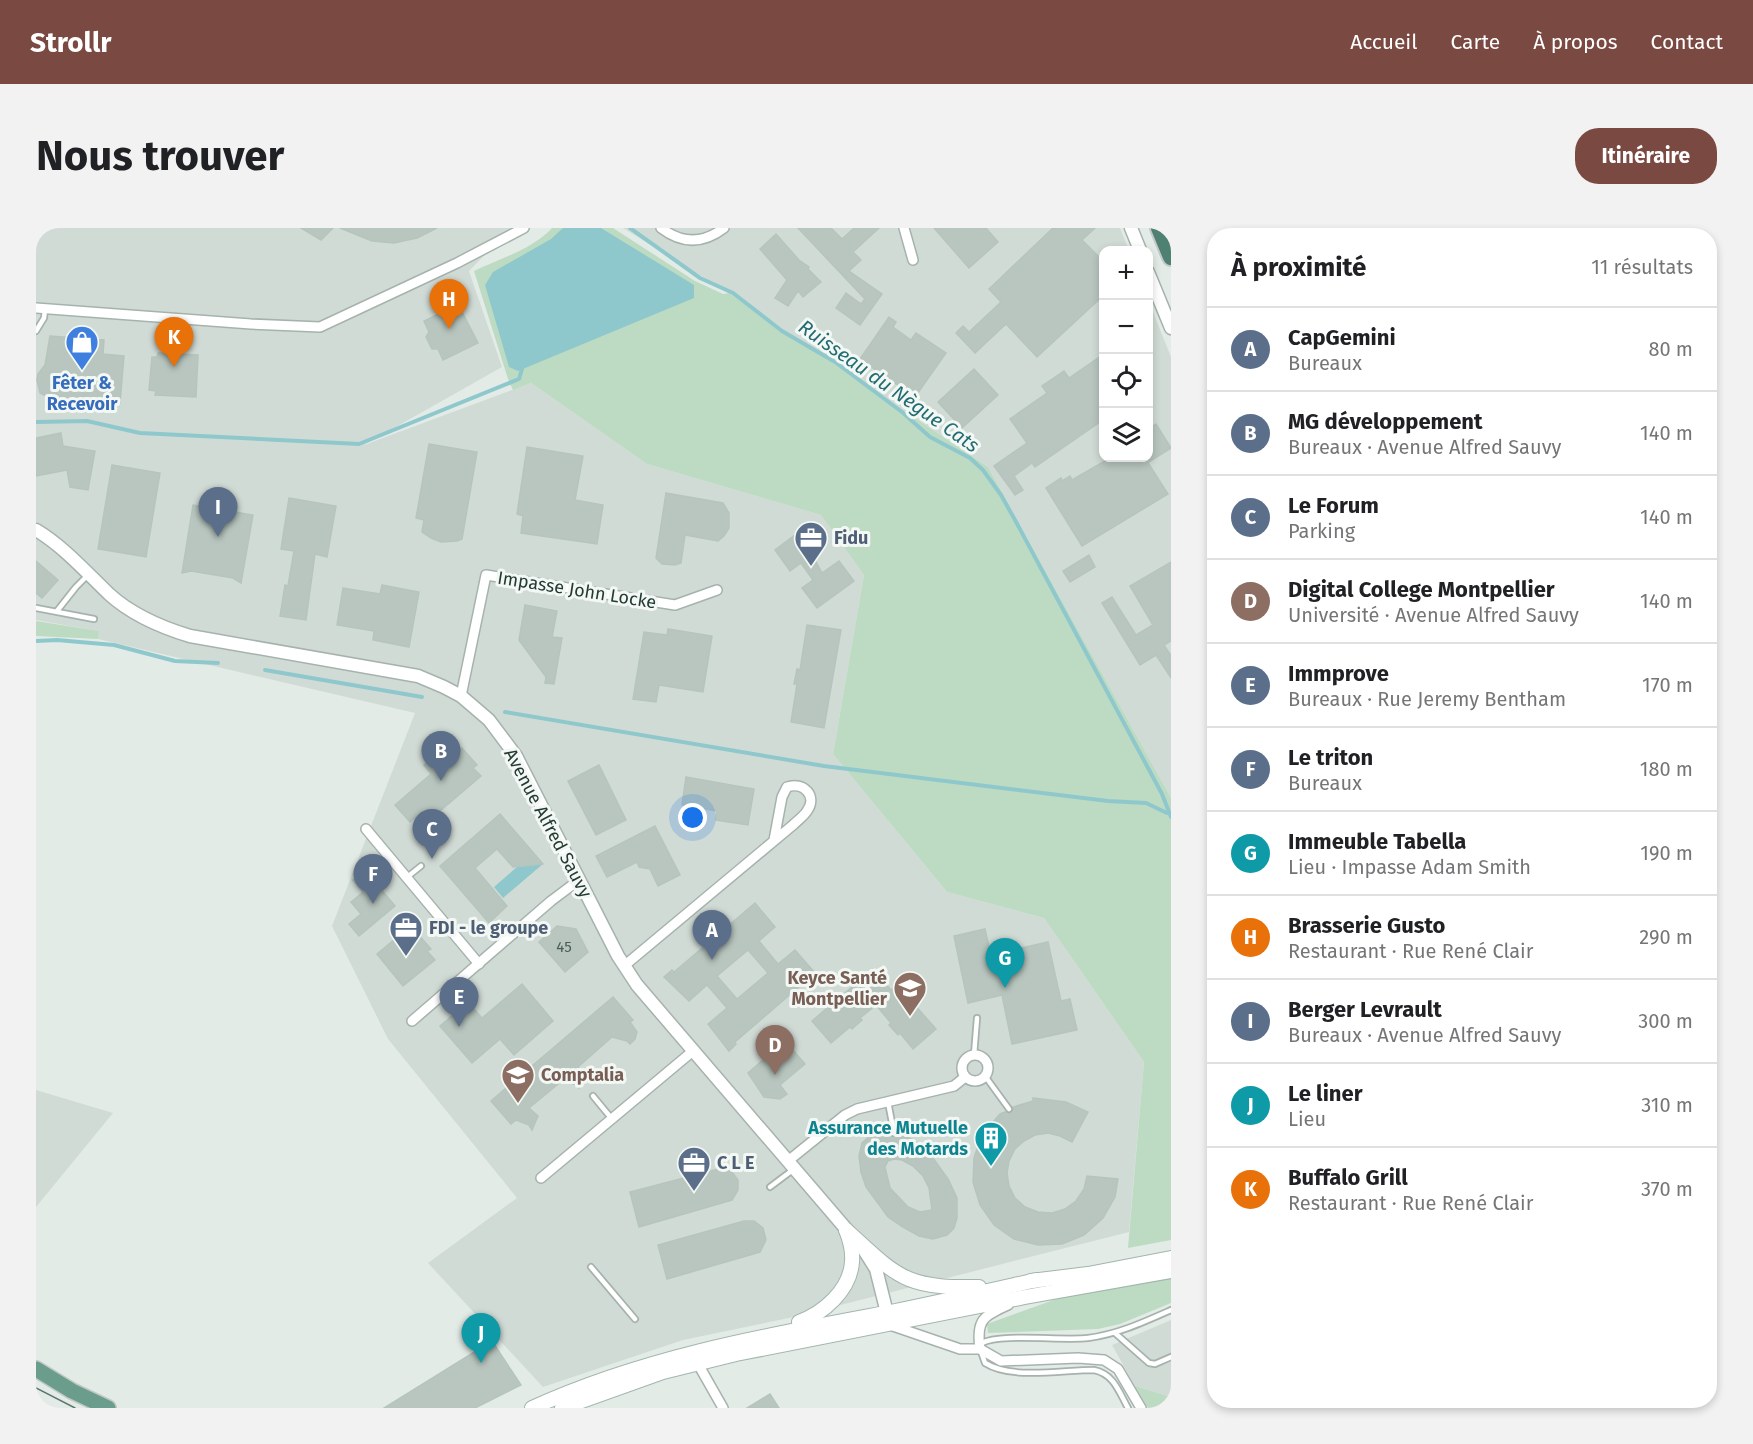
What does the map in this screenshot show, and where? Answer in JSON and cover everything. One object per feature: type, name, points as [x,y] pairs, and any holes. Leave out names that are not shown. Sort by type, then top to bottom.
[{"type":"highway","points":[[1159,228],[1171,257]]},
{"type":"main road","points":[[846,1230],[891,1269],[909,1279],[949,1287],[983,1287],[1088,1274],[1171,1258]]},
{"type":"main road","points":[[562,1408],[663,1372],[694,1358],[713,1343],[813,1317],[827,1307],[849,1278],[852,1262],[851,1246],[846,1230]]},
{"type":"main road","points":[[694,1358],[736,1354],[745,1347],[889,1319],[1171,1270]]},
{"type":"main road","points":[[532,1408],[591,1383],[694,1358],[780,1332],[889,1319],[923,1305],[1037,1280]]},
{"type":"main road","points":[[36,1369],[72,1391],[108,1408]]},
{"type":"street","points":[[40,309],[320,327],[438,272],[524,228]]},
{"type":"street","points":[[661,228],[672,236],[689,241],[706,239],[724,228]]},
{"type":"street","points":[[904,228],[913,260]]},
{"type":"street","points":[[1131,228],[1138,246]]},
{"type":"street","points":[[1153,282],[1171,328]]},
{"type":"street","name":"Avenue Alfred Sauvy","points":[[39,532],[72,556],[110,595],[137,615],[172,631],[418,676],[461,696],[489,720],[516,756],[624,966],[637,985],[863,1248],[876,1269],[889,1319]]},
{"type":"street","name":"Impasse John Locke","points":[[461,696],[486,575],[675,605],[717,590]]},
{"type":"street","points":[[624,966],[774,840],[807,811],[811,802],[810,793],[805,788],[799,785],[787,787],[782,797],[774,840]]},
{"type":"street","points":[[366,830],[479,964]]},
{"type":"street","points":[[412,1021],[579,880]]},
{"type":"street","points":[[541,1178],[693,1051]]},
{"type":"street","points":[[974,1055],[985,1060],[988,1068],[985,1076],[973,1081],[966,1077],[962,1070],[963,1061],[974,1055]]},
{"type":"street","points":[[791,1165],[844,1115],[857,1109],[954,1086],[966,1077]]},
{"type":"street","points":[[980,1349],[979,1329],[984,1317],[990,1312],[1025,1297]]},
{"type":"street","points":[[889,1319],[960,1349],[980,1349],[994,1358],[1009,1362],[1078,1358],[1104,1360],[1118,1369],[1141,1408]]},
{"type":"street","points":[[694,1358],[723,1408]]},
{"type":"lane","points":[[36,332],[44,318],[40,309]]},
{"type":"lane","points":[[57,612],[89,574]]},
{"type":"lane","points":[[36,608],[94,618]]},
{"type":"lane","points":[[406,878],[422,866]]},
{"type":"lane","points":[[974,1055],[977,1018]]},
{"type":"lane","points":[[985,1076],[1009,1109]]},
{"type":"lane","points":[[593,1096],[612,1119]]},
{"type":"lane","points":[[888,1102],[894,1133]]},
{"type":"lane","points":[[770,1187],[791,1165]]},
{"type":"lane","points":[[591,1267],[635,1319]]},
{"type":"lane","points":[[1128,1408],[1117,1386],[1103,1372],[1094,1370],[1003,1372],[985,1363],[980,1349],[985,1341],[1000,1338],[1072,1339],[1115,1333],[1171,1310]]},
{"type":"lane","points":[[1115,1333],[1149,1363],[1155,1364],[1171,1357]]},
{"type":"shaded area","points":[[36,228],[511,228],[469,271],[502,367],[364,445],[531,383],[647,464],[821,515],[864,575],[833,754],[947,892],[1044,918],[1144,1062],[1129,1232],[789,1318],[683,1340],[543,1387],[428,1263],[517,1198],[388,1039],[332,926],[415,713],[98,639],[98,631],[36,620]]},
{"type":"shaded area","points":[[623,228],[1120,228],[1127,246],[1099,246],[1099,462],[1153,462],[1153,312],[1171,357],[1171,798],[988,467],[729,293]]},
{"type":"shaded area","points":[[36,1090],[113,1113],[36,1207]]},
{"type":"shaded area","points":[[1171,1320],[1171,1397],[1135,1386],[1112,1345]]},
{"type":"green space","points":[[552,228],[613,228],[695,281],[723,294],[729,293],[988,467],[1171,798],[1171,1240],[1128,1248],[1144,1062],[1044,918],[947,892],[833,754],[864,575],[821,515],[647,464],[531,383],[513,390],[474,271],[526,248]]},
{"type":"green space","points":[[36,621],[99,631],[98,639],[36,636]]},
{"type":"green space","points":[[1171,1276],[1171,1303],[1120,1324],[1098,1329],[988,1333],[987,1324],[1062,1297]]},
{"type":"green space","points":[[1135,1386],[1171,1397],[1171,1408],[1148,1408]]},
{"type":"water","points":[[563,228],[601,228],[694,285],[694,298],[518,371],[509,367],[485,285],[493,272],[551,239]]},
{"type":"water","points":[[543,864],[503,898],[494,887],[517,867]]},
{"type":"building","points":[[301,228],[333,228],[321,240]]},
{"type":"building","points":[[340,228],[437,228],[417,238],[394,243],[372,241]]},
{"type":"building","points":[[798,228],[831,228],[842,239],[854,228],[879,228],[853,252],[861,260],[849,271],[882,294],[860,325],[836,308],[846,293],[861,304],[865,299]]},
{"type":"building","points":[[934,228],[986,228],[998,242],[969,268]]},
{"type":"building","points":[[1053,228],[1095,228],[1082,240],[1099,257],[1099,300],[1037,357],[1006,324],[975,353],[956,333],[963,326],[969,332],[1001,302],[989,289]]},
{"type":"building","points":[[776,234],[821,282],[803,297],[798,291],[788,306],[775,298],[787,280],[760,249]]},
{"type":"building","points":[[458,304],[478,343],[443,360],[438,349],[432,349],[426,337],[429,332],[424,321]]},
{"type":"building","points":[[889,317],[896,322],[893,327],[911,340],[916,333],[946,353],[915,397],[860,359]]},
{"type":"building","name":"Fêter & Recevoir","points":[[50,336],[104,340],[103,354],[124,356],[120,403],[52,399],[40,393],[38,374],[45,365]]},
{"type":"building","points":[[158,353],[198,355],[196,397],[155,395],[156,391],[149,390],[152,357],[157,357]]},
{"type":"building","points":[[1099,357],[1099,422],[1035,467],[1032,463],[1014,476],[1023,490],[1015,495],[994,466],[1027,443],[1010,419],[1047,393],[1042,386],[1064,371],[1069,378]]},
{"type":"building","points":[[974,369],[998,395],[962,428],[938,402]]},
{"type":"building","points":[[1156,424],[1171,448],[1153,459],[1153,426]]},
{"type":"building","points":[[61,433],[63,446],[95,451],[88,490],[70,487],[67,470],[36,476],[36,438]]},
{"type":"building","points":[[429,444],[477,452],[462,539],[457,541],[441,542],[431,538],[422,532],[424,520],[416,518]]},
{"type":"building","points":[[527,447],[583,456],[575,500],[603,505],[597,544],[521,533],[523,516],[517,514]]},
{"type":"building","points":[[1103,462],[1148,462],[1168,494],[1082,546],[1046,488],[1061,478],[1062,481],[1070,476],[1072,480]]},
{"type":"building","points":[[112,465],[160,473],[146,557],[98,549]]},
{"type":"building","points":[[666,493],[723,503],[729,513],[729,528],[718,541],[685,535],[681,563],[675,565],[662,564],[656,558]]},
{"type":"building","points":[[289,498],[336,506],[327,557],[315,554],[306,620],[280,616],[294,551],[281,549]]},
{"type":"building","points":[[193,505],[253,515],[241,583],[233,578],[191,571],[182,573]]},
{"type":"building","points":[[811,523],[825,543],[812,554],[822,573],[839,561],[854,581],[817,608],[802,588],[813,580],[801,563],[790,571],[775,550]]},
{"type":"building","points":[[1089,555],[1095,567],[1070,582],[1063,571]]},
{"type":"building","points":[[36,561],[58,580],[42,598],[36,593]]},
{"type":"building","points":[[1171,562],[1171,641],[1164,645],[1171,656],[1171,678],[1156,655],[1140,665],[1102,603],[1112,597],[1136,635],[1153,625],[1130,586]]},
{"type":"building","points":[[382,585],[419,592],[409,647],[373,640],[374,631],[337,625],[343,588],[380,594]]},
{"type":"building","points":[[525,605],[557,611],[552,637],[562,638],[554,684],[545,683],[546,677],[519,640]]},
{"type":"building","points":[[807,625],[841,630],[824,728],[791,722],[797,684],[794,684],[797,669],[800,670]]},
{"type":"building","points":[[668,629],[712,636],[703,692],[659,685],[656,702],[633,699],[644,632],[667,635]]},
{"type":"building","points":[[447,745],[457,752],[462,748],[477,765],[473,768],[481,776],[426,823],[419,814],[410,822],[395,805],[431,774],[424,765]]},
{"type":"building","points":[[599,765],[626,820],[596,835],[568,781]]},
{"type":"building","points":[[686,777],[754,789],[748,825],[716,820],[717,811],[682,805]]},
{"type":"building","points":[[500,814],[543,864],[513,867],[497,849],[475,868],[507,906],[489,923],[440,866]]},
{"type":"building","points":[[655,826],[680,875],[658,886],[650,869],[639,867],[637,862],[607,877],[596,856]]},
{"type":"building","points":[[365,870],[395,906],[359,936],[349,924],[361,914],[351,902],[363,892],[353,880]]},
{"type":"building","points":[[755,903],[775,927],[759,941],[778,964],[795,950],[815,973],[735,1042],[736,1044],[729,1051],[708,1024],[727,1008],[707,985],[689,1001],[664,977],[672,970],[674,972]],"holes":[[[748,950],[768,973],[737,999],[717,976]]]},
{"type":"building","points":[[557,926],[576,929],[588,952],[565,972],[539,942]]},
{"type":"building","name":"FDI - le groupe","points":[[408,928],[415,937],[418,934],[431,949],[427,951],[435,960],[403,986],[377,954]]},
{"type":"building","points":[[985,929],[991,955],[1048,942],[1061,1001],[1070,999],[1077,1030],[1012,1044],[1002,995],[968,1003],[954,936]]},
{"type":"building","points":[[873,969],[891,990],[897,985],[936,1029],[913,1049],[900,1033],[898,1035],[889,1025],[891,1023],[876,1005],[860,1018],[862,1020],[852,1029],[850,1027],[831,1043],[812,1021]]},
{"type":"building","points":[[522,984],[553,1021],[514,1055],[500,1039],[472,1063],[440,1026],[468,1002],[482,1018]]},
{"type":"building","points":[[613,997],[633,1020],[630,1022],[637,1032],[635,1039],[630,1044],[612,1037],[578,1067],[585,1077],[579,1088],[563,1080],[529,1108],[538,1116],[532,1130],[529,1125],[516,1120],[511,1124],[491,1101]]},
{"type":"building","points":[[785,1041],[805,1064],[780,1085],[787,1094],[780,1099],[764,1097],[748,1073]]},
{"type":"building","name":"Assurance Mutuelle des Motards","points":[[1033,1098],[1066,1102],[1088,1112],[1072,1142],[1048,1133],[1035,1135],[1015,1149],[1009,1161],[1007,1173],[1009,1186],[1015,1198],[1025,1207],[1038,1212],[1052,1213],[1065,1209],[1076,1201],[1084,1189],[1087,1176],[1118,1179],[1115,1197],[1103,1218],[1084,1235],[1062,1244],[1038,1245],[1014,1239],[994,1225],[980,1205],[973,1182],[974,1158],[982,1135],[1000,1114],[1011,1113],[1013,1107],[1033,1101]]},
{"type":"building","points":[[889,1132],[893,1137],[898,1134],[904,1135],[925,1147],[948,1179],[957,1198],[957,1218],[954,1228],[947,1235],[933,1239],[919,1236],[888,1217],[866,1187],[861,1172],[859,1156],[862,1143],[871,1135]],"holes":[[[902,1160],[913,1166],[923,1176],[929,1188],[932,1210],[920,1212],[908,1207],[890,1188],[885,1167],[888,1161]]]},
{"type":"building","points":[[722,1168],[732,1172],[738,1180],[738,1190],[732,1200],[639,1227],[630,1192]]},
{"type":"building","points":[[744,1221],[754,1221],[763,1228],[766,1240],[760,1252],[667,1279],[658,1245]]},
{"type":"building","points":[[492,1341],[521,1385],[475,1408],[384,1408]]},
{"type":"building","points":[[770,1394],[779,1408],[747,1408]]},
{"type":"waterway","name":"Ruisseau du Nègue Cats","points":[[630,228],[700,278],[733,293],[782,331],[835,362],[902,412],[930,437],[970,458],[983,470],[1015,520],[1162,794],[1171,817]]},
{"type":"waterway","points":[[36,422],[87,421],[140,433],[359,444],[519,379],[522,369]]},
{"type":"waterway","points":[[36,641],[57,640],[114,645],[175,661],[218,663]]},
{"type":"waterway","points":[[265,670],[422,697]]},
{"type":"waterway","points":[[505,712],[824,766],[1108,801],[1146,803],[1167,813]]},
{"type":"tram line","points":[[36,1388],[75,1408]]},
{"type":"place","name":"Brasserie Gusto","points":[[449,329]]},
{"type":"place","name":"Buffalo Grill","points":[[174,367]]},
{"type":"place","name":"Fêter & Recevoir","points":[[82,371]]},
{"type":"place","name":"Berger Levrault","points":[[218,537]]},
{"type":"place","name":"Fidu","points":[[811,567]]},
{"type":"place","name":"MG développement","points":[[441,781]]},
{"type":"place","name":"Le Forum","points":[[432,859]]},
{"type":"place","name":"Le triton","points":[[373,904]]},
{"type":"place","name":"FDI - le groupe","points":[[406,957]]},
{"type":"place","name":"CapGemini","points":[[712,960]]},
{"type":"place","name":"Immeuble Tabella","points":[[1005,988]]},
{"type":"place","name":"Keyce Santé Montpellier","points":[[910,1017]]},
{"type":"place","name":"Immprove","points":[[459,1027]]},
{"type":"place","name":"Digital College Montpellier","points":[[775,1075]]},
{"type":"place","name":"Comptalia","points":[[518,1104]]},
{"type":"place","name":"Assurance Mutuelle des Motards","points":[[991,1167]]},
{"type":"place","name":"C L E","points":[[694,1192]]},
{"type":"place","name":"Le liner","points":[[481,1363]]}]
